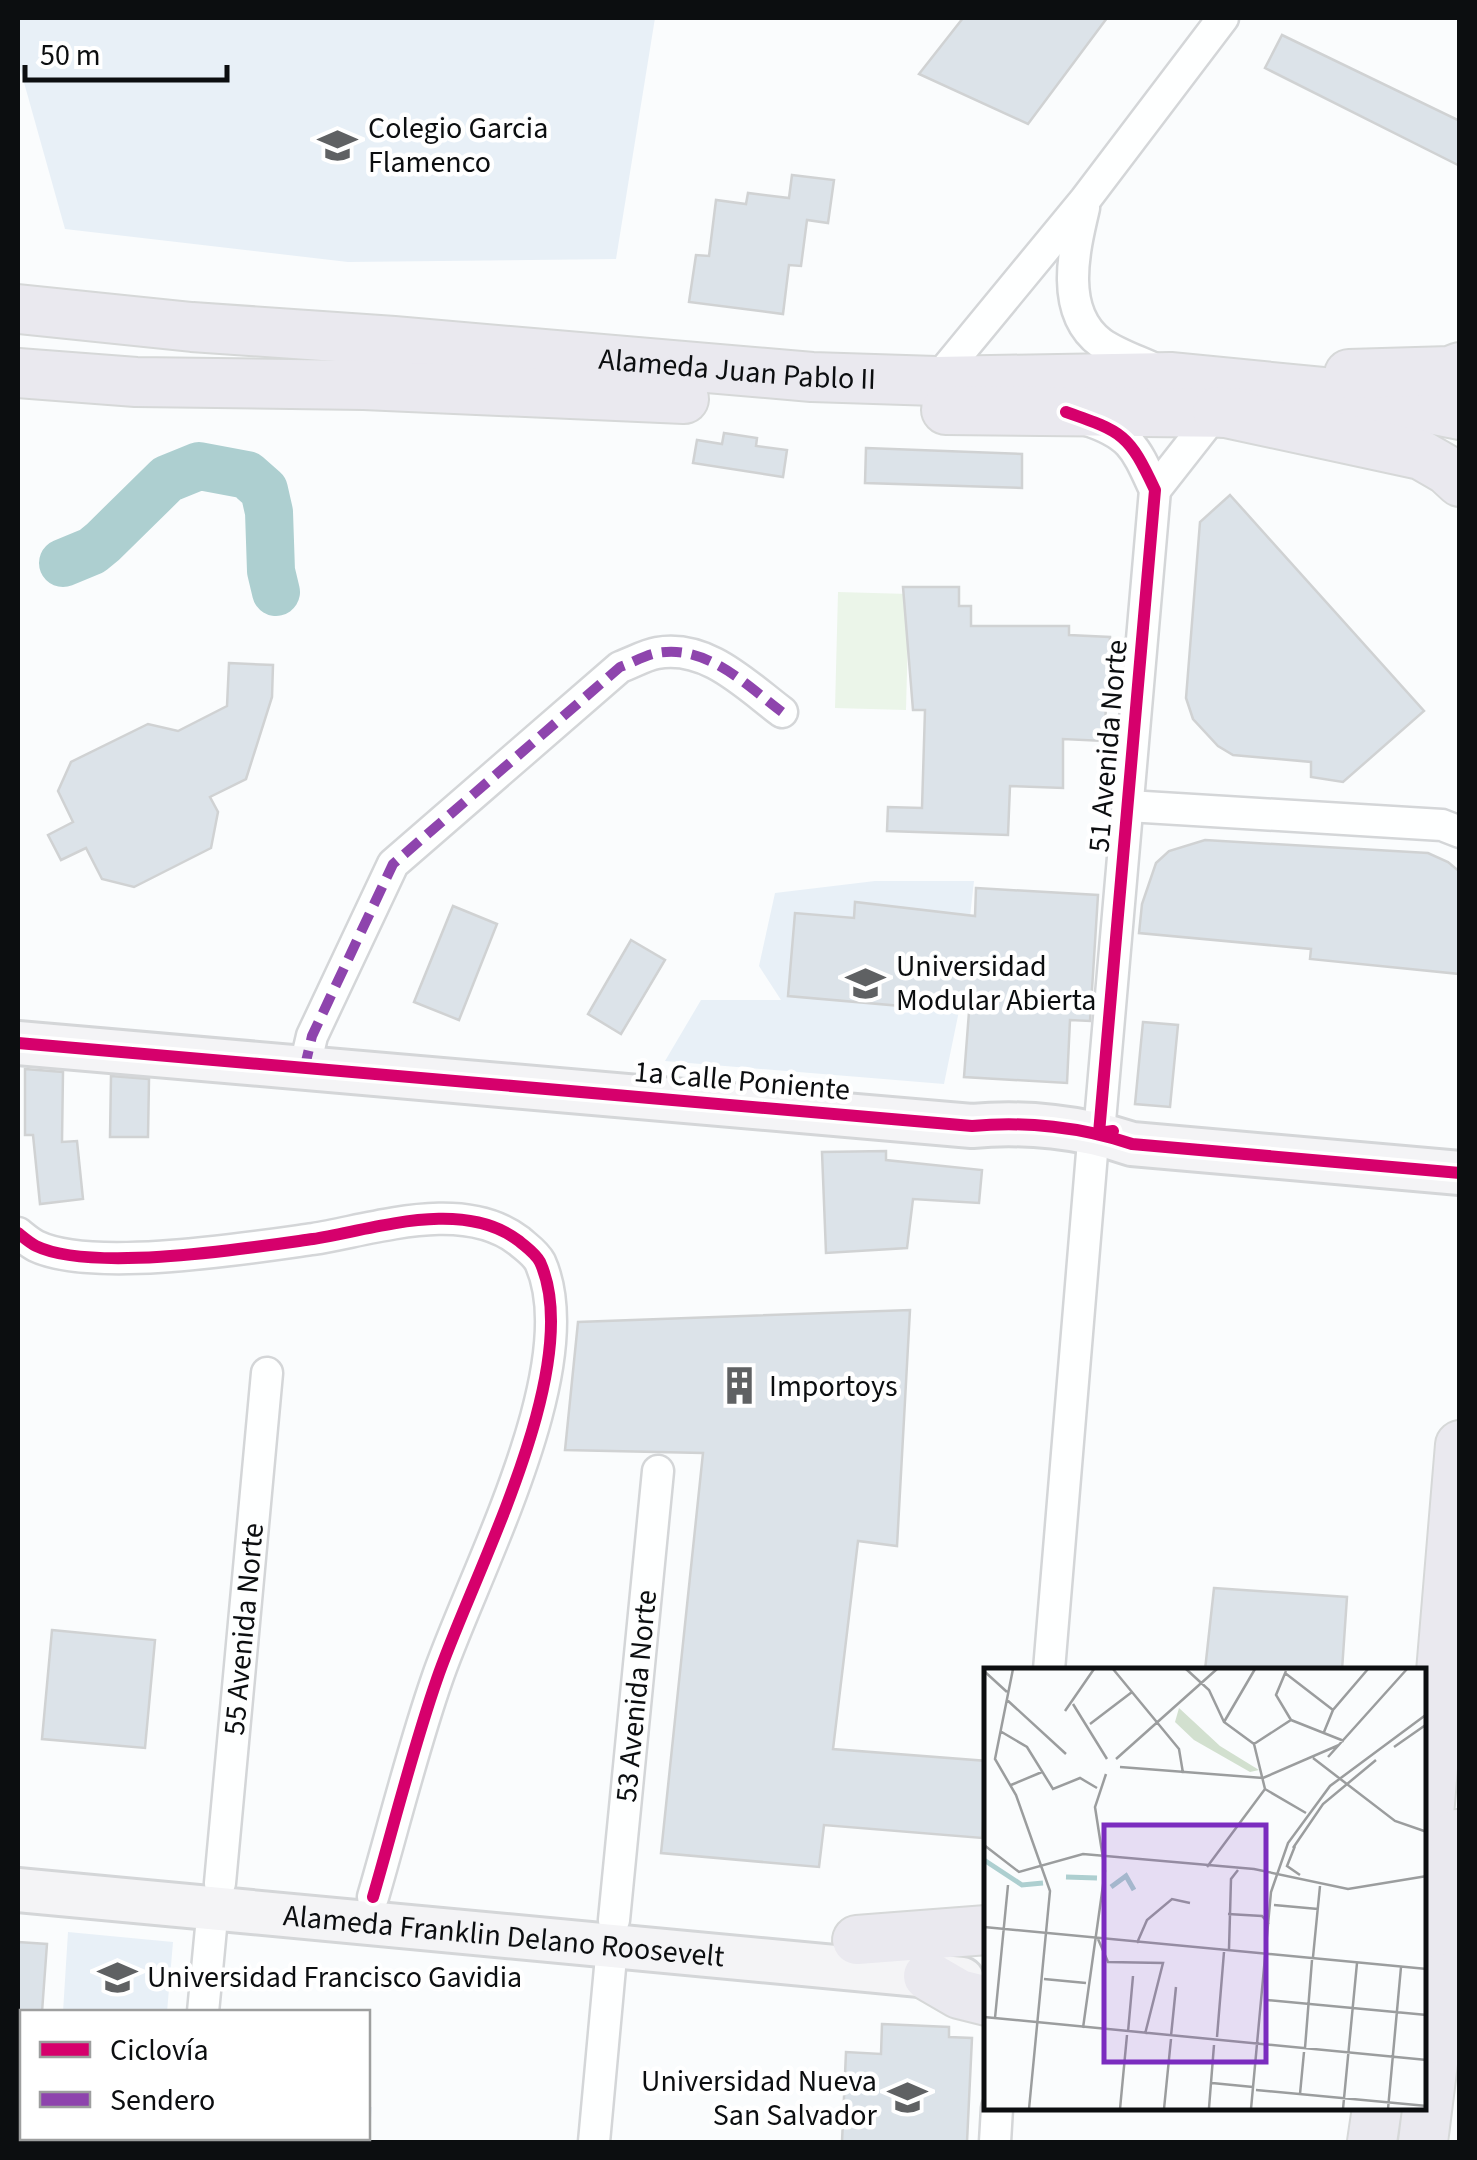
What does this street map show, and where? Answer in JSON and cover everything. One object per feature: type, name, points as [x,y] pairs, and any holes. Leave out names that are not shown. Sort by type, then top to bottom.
[{"type":"main road","name":"Alameda Juan Pablo II","points":[[18,308],[192,327],[682,368],[936,381],[1170,377],[1364,396],[1460,416]]},
{"type":"main road","points":[[1170,377],[1362,374],[1460,367]]},
{"type":"main road","name":"Alameda Juan Pablo II","points":[[18,372],[136,382],[403,386],[846,408],[1218,411],[1335,422],[1460,446]]},
{"type":"main road","points":[[1218,411],[1421,455],[1460,482]]},
{"type":"main road","name":"1a Calle Poniente","points":[[18,1042],[972,1126],[1002,1123],[1108,1143],[1133,1128],[1458,1174]]},
{"type":"main road","points":[[1444,2142],[1444,1903],[1439,1800],[1460,1446]]},
{"type":"main road","name":"Alameda Franklin Delano Roosevelt","points":[[18,1865],[216,1895],[613,1933],[857,1940],[984,1952]]},
{"type":"main road","name":"Alameda Franklin Delano Roosevelt","points":[[18,1890],[373,1897],[984,1982]]},
{"type":"main road","points":[[857,1940],[984,1930]]},
{"type":"main road","points":[[928,1976],[959,1994],[984,2001]]},
{"type":"main road","points":[[1423,2142],[1445,2039]]},
{"type":"main road","points":[[1372,2142],[1377,2110]]},
{"type":"main road","points":[[1395,2142],[1399,2110]]},
{"type":"street","points":[[936,381],[1085,200],[1222,18]]},
{"type":"street","points":[[1085,200],[1072,259],[1080,315],[1099,342],[1170,377]]},
{"type":"street","points":[[1066,412],[1116,430],[1129,440],[1155,490],[1218,411]]},
{"type":"street","name":"51 Avenida Norte","points":[[1048,1668],[1108,1143],[1128,806],[1155,490]]},
{"type":"street","points":[[304,1070],[312,1036],[393,864],[620,667],[656,652],[689,652],[719,664],[782,712]]},
{"type":"street","points":[[1128,806],[1454,824]]},
{"type":"street","points":[[18,1232],[36,1246],[82,1256],[142,1258],[316,1238],[384,1223],[438,1220],[481,1223],[510,1235],[537,1256],[548,1280],[552,1320],[529,1444],[437,1680],[373,1897]]},
{"type":"street","name":"55 Avenida Norte","points":[[203,2010],[267,1373]]},
{"type":"street","name":"53 Avenida Norte","points":[[594,2142],[658,1471]]},
{"type":"street","points":[[995,2142],[997,2110]]},
{"type":"shaded area","name":"Colegio Garcia Flamenco","points":[[18,18],[655,18],[616,259],[348,262],[65,229],[18,61]]},
{"type":"shaded area","points":[[838,592],[909,594],[906,710],[835,708]]},
{"type":"shaded area","name":"Universidad Modular Abierta","points":[[875,881],[974,881],[960,1006],[944,1084],[665,1061],[701,1000],[781,1000],[759,966],[775,893]]},
{"type":"shaded area","name":"Universidad Francisco Gavidia","points":[[68,1932],[173,1942],[167,2010],[63,2010]]},
{"type":"shaded area","points":[[54,2140],[157,2140],[157,2142]]},
{"type":"shaded area","points":[[222,2140],[369,2140],[369,2142]]},
{"type":"building","points":[[963,18],[1107,18],[1028,124],[919,74]]},
{"type":"building","points":[[1282,35],[1460,121],[1460,166],[1265,68]]},
{"type":"building","points":[[792,175],[834,180],[828,223],[807,220],[801,266],[789,265],[783,314],[689,302],[696,255],[709,256],[716,200],[746,204],[748,193],[789,198]]},
{"type":"building","points":[[724,433],[757,438],[756,446],[787,450],[783,477],[693,463],[697,440],[722,444]]},
{"type":"building","points":[[866,448],[1022,454],[1022,488],[865,483]]},
{"type":"building","points":[[1230,495],[1424,711],[1343,782],[1311,777],[1311,762],[1233,755],[1218,746],[1193,719],[1186,698],[1200,522]]},
{"type":"building","points":[[903,587],[959,587],[959,606],[971,606],[971,626],[1069,626],[1069,635],[1110,637],[1104,741],[1063,739],[1063,788],[1010,786],[1008,835],[887,831],[888,807],[922,808],[925,710],[913,710]]},
{"type":"building","points":[[229,663],[273,665],[272,697],[246,779],[210,797],[218,812],[211,848],[134,887],[102,879],[86,848],[61,860],[48,835],[73,822],[58,791],[71,762],[148,724],[178,731],[227,706]]},
{"type":"building","points":[[1205,840],[1428,853],[1448,862],[1460,872],[1460,974],[1310,959],[1311,949],[1139,933],[1142,904],[1156,863],[1169,851]]},
{"type":"building","points":[[976,888],[1098,895],[1090,1021],[1070,1020],[1067,1083],[964,1077],[969,1012],[788,996],[795,913],[854,918],[855,902],[975,916]]},
{"type":"building","points":[[453,906],[497,924],[459,1020],[414,1002]]},
{"type":"building","points":[[631,940],[665,960],[621,1034],[588,1014]]},
{"type":"building","points":[[1143,1022],[1178,1025],[1170,1107],[1135,1104]]},
{"type":"building","points":[[25,1069],[63,1072],[62,1142],[77,1141],[83,1199],[40,1204],[33,1135],[25,1135]]},
{"type":"building","points":[[111,1076],[149,1079],[148,1137],[110,1137]]},
{"type":"building","points":[[886,1151],[886,1160],[982,1170],[979,1203],[913,1199],[907,1248],[826,1253],[822,1152]]},
{"type":"building","points":[[910,1310],[897,1546],[858,1541],[833,1749],[984,1761],[982,1838],[824,1825],[819,1867],[661,1853],[703,1453],[565,1450],[578,1322]]},
{"type":"building","points":[[1214,1588],[1347,1597],[1342,1668],[1205,1668]]},
{"type":"building","points":[[52,1630],[155,1640],[145,1748],[42,1739]]},
{"type":"building","points":[[18,1942],[47,1944],[42,2010],[18,2012]]},
{"type":"building","name":"Universidad Nueva San Salvador","points":[[882,2024],[949,2027],[949,2037],[972,2038],[967,2142],[842,2142],[846,2052],[881,2054]]},
{"type":"waterway","points":[[63,563],[92,551],[167,479],[199,466],[247,475],[264,490],[276,592]]},
{"type":"marked path","points":[[304,1070],[312,1036],[393,864],[620,667],[657,653],[693,655],[725,669],[782,712]]},
{"type":"cycle path","points":[[1066,412],[1122,438],[1138,457],[1155,490],[1099,1133],[1113,1131]]},
{"type":"cycle path","points":[[18,1043],[972,1126],[1053,1127],[1132,1144],[1460,1173]]},
{"type":"cycle path","points":[[18,1233],[36,1246],[61,1254],[131,1258],[251,1248],[391,1224],[446,1219],[497,1228],[519,1241],[540,1262],[551,1306],[549,1357],[537,1412],[519,1471],[437,1679],[373,1897]]},
{"type":"place","name":"Colegio Garcia Flamenco","points":[[338,145]]},
{"type":"place","name":"Universidad Modular Abierta","points":[[866,983]]},
{"type":"place","name":"Importoys","points":[[739,1386]]},
{"type":"place","name":"Universidad Francisco Gavidia","points":[[117,1977]]},
{"type":"place","name":"Universidad Nueva San Salvador","points":[[907,2098]]}]
